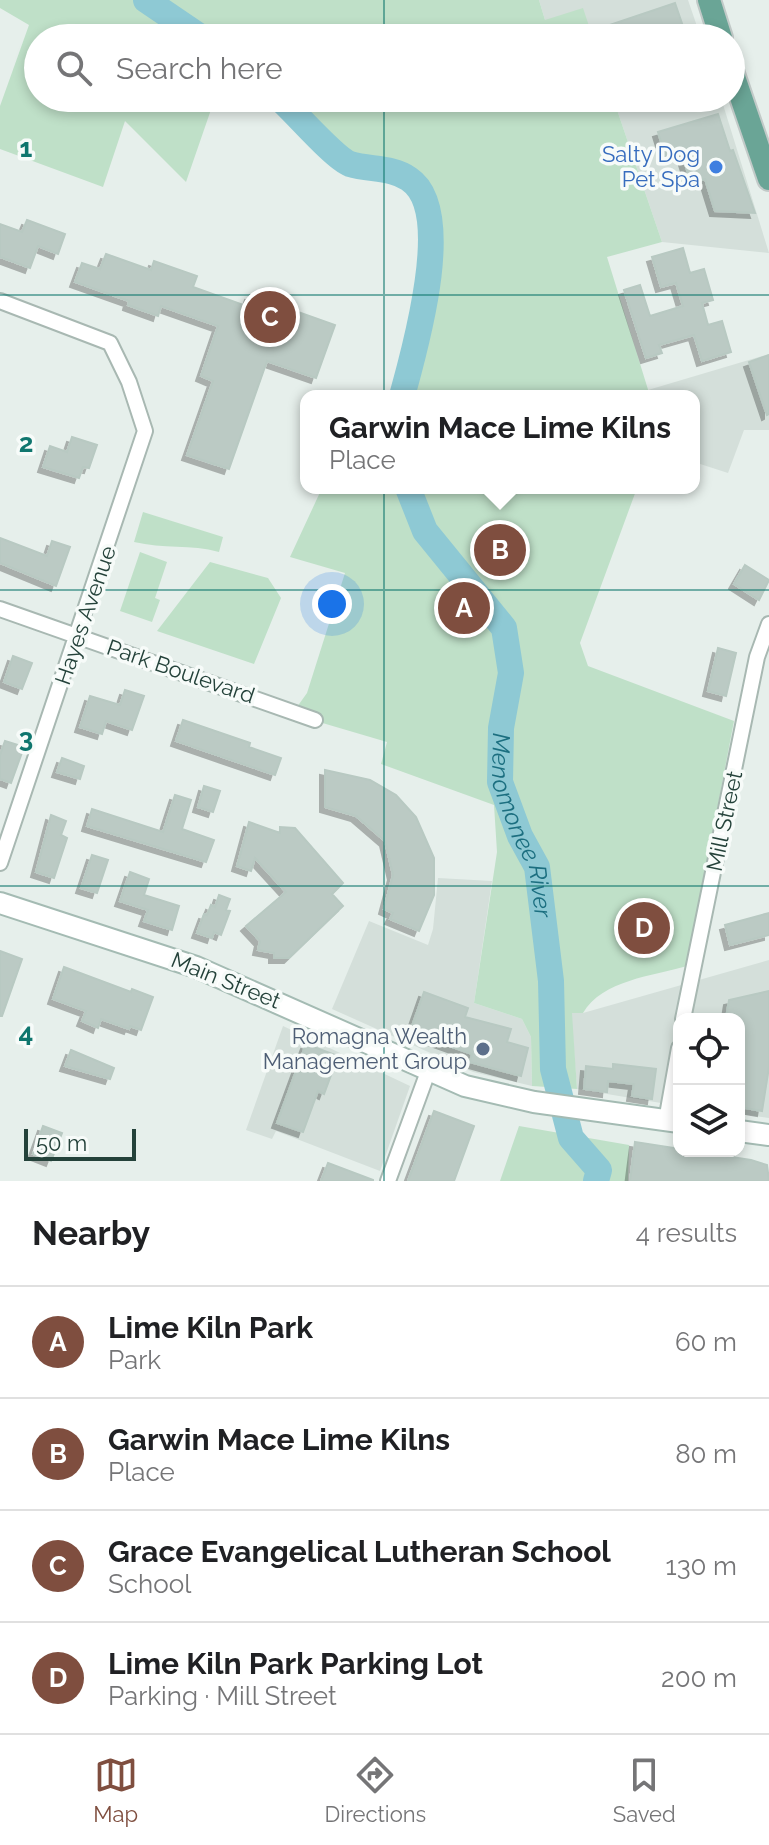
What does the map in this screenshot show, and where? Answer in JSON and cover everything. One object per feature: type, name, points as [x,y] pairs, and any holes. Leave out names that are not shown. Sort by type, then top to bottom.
[{"type":"main road","points":[[709,0],[717,24]]},
{"type":"main road","points":[[745,104],[765,156],[769,179]]},
{"type":"main road","name":"Main Street","points":[[0,903],[196,967],[465,1086],[534,1102],[673,1121]]},
{"type":"main road","points":[[745,1132],[769,1135]]},
{"type":"street","name":"Hayes Avenue","points":[[0,301],[110,343],[145,431],[0,863]]},
{"type":"street","name":"Park Boulevard","points":[[0,609],[315,720]]},
{"type":"street","name":"Mill Street","points":[[684,1013],[757,657],[769,624]]},
{"type":"street","points":[[388,1181],[429,1069]]},
{"type":"shaded area","points":[[539,0],[688,0],[696,24],[556,24],[545,20]]},
{"type":"shaded area","points":[[618,112],[725,112],[769,253],[662,242]]},
{"type":"shaded area","points":[[769,354],[769,430],[744,430],[728,473],[700,464],[700,390],[648,390]]},
{"type":"shaded area","points":[[438,878],[492,881],[474,1003],[522,1019],[531,1037],[532,1086],[473,1072],[332,1009],[369,921],[428,945],[433,929]]},
{"type":"shaded area","points":[[769,960],[769,1118],[745,1115],[745,1013],[673,1013],[673,1105],[577,1089],[571,1013],[583,1013]]},
{"type":"shaded area","points":[[283,1026],[410,1086],[380,1171],[276,1131],[272,1139],[246,1130]]},
{"type":"green space","points":[[0,0],[539,0],[545,20],[583,8],[588,24],[27,24],[0,8]]},
{"type":"green space","points":[[24,39],[24,112],[210,112],[186,182],[125,121],[103,187],[0,149],[0,106]]},
{"type":"green space","points":[[308,112],[618,112],[662,242],[607,257],[648,390],[413,390],[441,251],[440,216],[431,193],[414,170],[343,150]]},
{"type":"green space","points":[[319,494],[635,494],[580,643],[588,666],[734,721],[687,966],[615,986],[602,993],[583,1013],[572,1013],[577,1089],[532,1086],[531,1037],[522,1019],[474,1003],[497,852],[494,805],[381,764],[387,742],[292,714],[307,693],[345,573],[290,557]]},
{"type":"green space","points":[[143,512],[223,537],[219,552],[134,542]]},
{"type":"green space","points":[[140,552],[167,562],[155,598],[160,600],[152,622],[120,611]]},
{"type":"green space","points":[[210,562],[268,578],[281,598],[254,664],[157,631]]},
{"type":"green space","points":[[519,1126],[629,1145],[628,1181],[500,1181]]},
{"type":"building","points":[[675,3],[682,24],[613,24]]},
{"type":"building","points":[[718,114],[755,213],[715,211],[705,179],[691,183],[682,154],[666,158],[658,132]]},
{"type":"building","points":[[27,220],[65,234],[58,254],[38,246],[30,268],[0,257],[0,224],[22,232]]},
{"type":"building","points":[[683,248],[690,273],[704,269],[713,300],[702,303],[708,325],[722,321],[731,352],[702,361],[694,335],[659,345],[662,353],[646,358],[624,290],[640,285],[650,316],[683,306],[676,283],[661,287],[652,257]]},
{"type":"building","points":[[106,254],[151,270],[154,261],[197,276],[193,287],[246,306],[250,295],[335,325],[316,378],[267,361],[229,469],[187,455],[213,381],[201,376],[218,326],[161,306],[158,316],[128,305],[129,301],[75,282],[82,263],[100,269]]},
{"type":"building","points":[[769,355],[769,414],[767,415],[749,362]]},
{"type":"building","points":[[72,437],[97,445],[89,468],[83,467],[79,478],[43,467],[50,446],[67,452]]},
{"type":"building","points":[[0,538],[47,556],[52,541],[70,547],[56,586],[0,563]]},
{"type":"building","points":[[745,565],[769,580],[759,600],[734,584]]},
{"type":"building","points":[[718,648],[736,653],[726,696],[708,691]]},
{"type":"building","points":[[13,656],[32,663],[22,689],[4,682]]},
{"type":"building","points":[[125,690],[144,696],[132,730],[106,721],[102,734],[80,727],[90,696],[120,705]]},
{"type":"building","points":[[183,720],[250,743],[249,747],[281,758],[275,775],[176,741]]},
{"type":"building","points":[[5,741],[24,747],[11,783],[0,779],[0,755]]},
{"type":"building","points":[[62,758],[84,766],[80,779],[57,772]]},
{"type":"building","points":[[325,770],[370,780],[396,795],[416,817],[434,858],[434,895],[419,931],[390,919],[393,913],[384,909],[393,875],[385,841],[356,816],[325,807]]},
{"type":"building","points":[[204,786],[220,791],[213,812],[198,807]]},
{"type":"building","points":[[175,795],[191,800],[182,829],[214,840],[206,862],[87,826],[92,809],[163,832]]},
{"type":"building","points":[[51,815],[66,821],[61,835],[67,838],[54,878],[36,872]]},
{"type":"building","points":[[249,822],[280,833],[280,827],[295,828],[343,883],[332,894],[343,906],[289,958],[274,958],[274,953],[258,950],[260,941],[246,926],[286,892],[255,858],[251,871],[237,866]]},
{"type":"building","points":[[92,855],[108,860],[97,893],[81,888]]},
{"type":"building","points":[[130,872],[149,879],[144,895],[179,906],[172,930],[144,921],[148,910],[120,901]]},
{"type":"building","points":[[219,895],[230,899],[226,910],[230,911],[221,935],[214,932],[212,938],[197,933],[204,914],[207,915],[211,905],[215,907]]},
{"type":"building","points":[[769,913],[769,935],[730,945],[725,925]]},
{"type":"building","points":[[0,951],[22,959],[2,1016],[0,1016]]},
{"type":"building","points":[[64,967],[153,997],[141,1030],[101,1019],[98,1028],[82,1021],[86,1011],[53,999]]},
{"type":"building","points":[[769,991],[769,1067],[762,1111],[745,1108],[745,1013],[727,1013],[729,1000]]},
{"type":"building","points":[[424,992],[468,1008],[465,1017],[511,1029],[507,1042],[528,1048],[521,1076],[470,1062],[472,1054],[410,1032]]},
{"type":"building","points":[[306,1044],[338,1056],[324,1094],[318,1091],[303,1132],[277,1123]]},
{"type":"building","points":[[71,1050],[114,1068],[110,1079],[65,1066]]},
{"type":"building","points":[[613,1064],[656,1069],[652,1099],[632,1096],[634,1084],[608,1081],[607,1092],[584,1089],[586,1066],[613,1069]]},
{"type":"building","points":[[434,1111],[474,1126],[454,1181],[408,1181]]},
{"type":"building","points":[[43,1126],[62,1133],[51,1161],[33,1154]]},
{"type":"building","points":[[635,1142],[673,1148],[673,1157],[751,1160],[767,1165],[769,1181],[630,1181]]},
{"type":"building","points":[[328,1163],[373,1180],[373,1181],[321,1181]]},
{"type":"waterway","name":"Menomonee River","points":[[146,0],[181,24]]},
{"type":"waterway","name":"Menomonee River","points":[[293,112],[343,160],[402,175],[423,195],[431,250],[428,283],[404,390]]},
{"type":"waterway","name":"Menomonee River","points":[[410,494],[425,531],[504,628],[511,673],[501,728],[500,782],[520,836],[537,867],[551,981],[553,1069],[571,1138],[599,1170],[596,1181]]},
{"type":"place","name":"Salty Dog Pet Spa","points":[[716,167]]},
{"type":"place","name":"Grace Evangelical Lutheran School","points":[[270,317]]},
{"type":"place","name":"Garwin Mace Lime Kilns","points":[[500,550]]},
{"type":"place","name":"Lime Kiln Park","points":[[464,608]]},
{"type":"place","name":"Lime Kiln Park Parking Lot","points":[[644,928]]},
{"type":"place","name":"Romagna Wealth Management Group","points":[[483,1049]]}]
